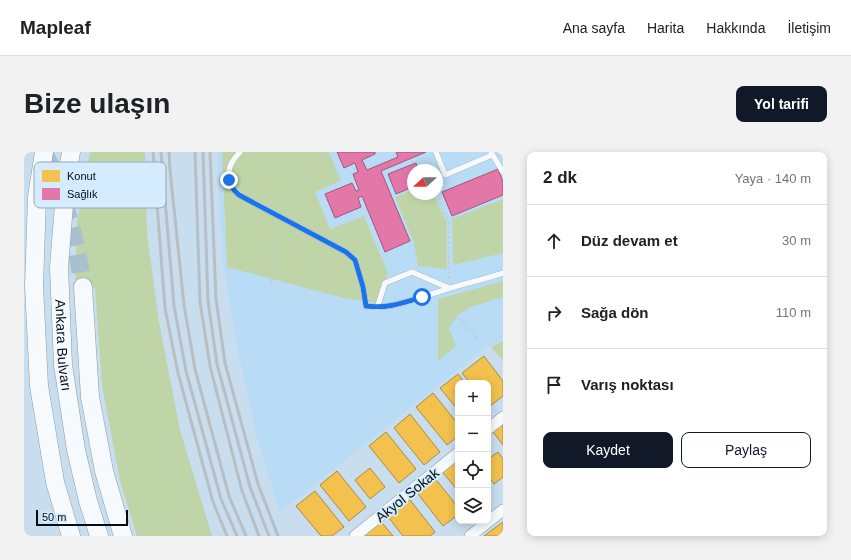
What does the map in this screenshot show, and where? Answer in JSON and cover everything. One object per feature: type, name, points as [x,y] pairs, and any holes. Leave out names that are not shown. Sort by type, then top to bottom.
[{"type":"main road","name":"Ankara Bulvarı","points":[[42,162],[44,152]]},
{"type":"main road","name":"Ankara Bulvarı","points":[[69,162],[71,152]]},
{"type":"main road","name":"Ankara Bulvarı","points":[[37,208],[34,286],[39,386],[55,482],[70,536]]},
{"type":"main road","name":"Ankara Bulvarı","points":[[64,208],[59,267],[63,365],[76,450],[88,500],[99,536]]},
{"type":"main road","points":[[24,222],[34,286]]},
{"type":"main road","points":[[83,287],[90,397],[104,471],[123,536]]},
{"type":"street","points":[[491,427],[503,417]]},
{"type":"street","name":"Akyol Sokak","points":[[355,536],[455,455]]},
{"type":"street","points":[[470,536],[503,510]]},
{"type":"lane","points":[[240,152],[232,159],[229,166],[229,180],[234,190],[239,195],[346,252],[355,260],[363,287],[366,306],[378,308],[406,302],[503,273]]},
{"type":"lane","points":[[436,152],[445,175],[491,153],[503,172]]},
{"type":"lane","points":[[378,308],[385,283],[412,272],[449,288]]},
{"type":"path","points":[[440,200],[449,222],[449,288]]},
{"type":"path","points":[[271,282],[279,217]]},
{"type":"path","points":[[436,292],[478,339]]},
{"type":"shaded area","points":[[218,152],[503,152],[503,340],[484,349],[280,512],[257,438],[238,351],[223,263]]},
{"type":"green space","points":[[90,152],[145,152],[145,162],[88,162]]},
{"type":"green space","points":[[222,152],[329,152],[341,181],[315,192],[330,229],[364,216],[388,273],[377,303],[344,298],[227,267]]},
{"type":"green space","points":[[407,192],[407,200],[437,200],[447,223],[447,269],[418,266],[414,243],[395,197]]},
{"type":"green space","points":[[503,199],[503,253],[453,265],[452,219]]},
{"type":"green space","points":[[79,208],[146,208],[147,234],[159,322],[180,430],[212,536],[137,536],[120,481],[102,385],[95,288],[75,288],[77,221]]},
{"type":"green space","points":[[503,281],[503,297],[471,307],[458,315],[449,328],[456,346],[438,361],[438,299]]},
{"type":"green space","points":[[503,341],[503,361],[491,347]]},
{"type":"building: Konut","points":[[484,356],[503,381],[503,396],[491,405],[491,380],[468,380],[462,373]]},
{"type":"building: Konut","points":[[458,374],[463,380],[455,380],[455,406],[440,388]]},
{"type":"building: Konut","points":[[433,393],[455,420],[455,438],[447,445],[416,407]]},
{"type":"building: Konut","points":[[410,414],[440,452],[424,465],[394,428]]},
{"type":"building: Konut","points":[[503,420],[503,445],[491,429]]},
{"type":"building: Konut","points":[[386,432],[416,469],[399,483],[369,446]]},
{"type":"building: Konut","points":[[498,452],[503,459],[503,477],[494,484],[491,480],[491,457]]},
{"type":"building: Konut","points":[[455,457],[455,487],[440,469]]},
{"type":"building: Konut","points":[[370,468],[385,487],[370,499],[355,480]]},
{"type":"building: Konut","points":[[337,471],[366,507],[349,521],[320,485]]},
{"type":"building: Konut","points":[[433,476],[455,503],[455,517],[443,526],[415,490]]},
{"type":"building: Konut","points":[[315,491],[344,527],[332,536],[321,536],[296,506]]},
{"type":"building: Konut","points":[[407,496],[435,532],[430,536],[403,536],[385,513]]},
{"type":"building: Konut","points":[[379,519],[393,536],[363,536]]},
{"type":"building: Konut","points":[[503,522],[503,536],[484,536]]},
{"type":"building: Sağlık","points":[[337,152],[375,152],[375,154],[362,160],[367,170],[398,157],[396,152],[426,152],[381,171],[410,241],[385,252],[362,196],[358,198],[361,207],[335,218],[325,194],[352,183],[356,191],[359,190],[353,174],[358,172],[355,163],[344,168]]},
{"type":"building: Sağlık","points":[[407,167],[407,189],[396,194],[388,174]]},
{"type":"building: Sağlık","points":[[498,169],[503,182],[503,195],[452,216],[443,192]]},
{"type":"tunnel","points":[[44,152],[48,162]]},
{"type":"tunnel","points":[[66,208],[77,252],[83,287]]},
{"type":"railway","points":[[153,152],[154,162]]},
{"type":"railway","points":[[161,152],[162,162]]},
{"type":"railway","points":[[169,152],[184,305],[195,369],[229,496],[246,536]]},
{"type":"railway","points":[[195,152],[200,302],[210,366],[242,491],[259,536]]},
{"type":"railway","points":[[203,152],[208,301],[217,364],[250,487],[269,536]]},
{"type":"railway","points":[[210,152],[216,299],[225,363],[258,484],[278,536]]},
{"type":"railway","points":[[157,208],[165,308],[178,373],[213,502],[227,536]]},
{"type":"railway","points":[[166,208],[174,306],[186,371],[221,499],[237,536]]},
{"type":"route","points":[[229,180],[234,190],[239,195],[346,252],[355,260],[363,287],[366,306],[378,308],[392,306],[422,297]]}]
